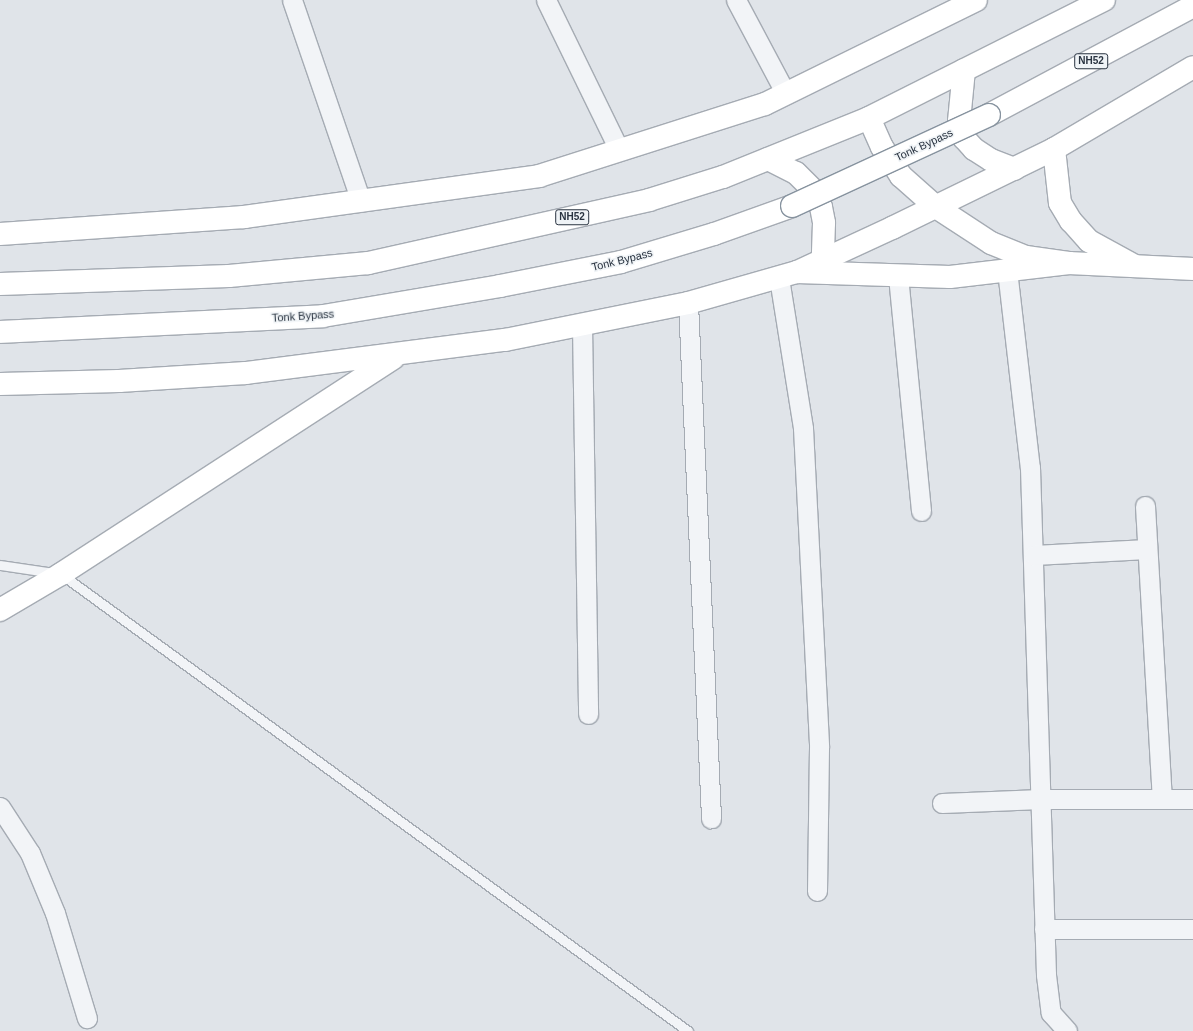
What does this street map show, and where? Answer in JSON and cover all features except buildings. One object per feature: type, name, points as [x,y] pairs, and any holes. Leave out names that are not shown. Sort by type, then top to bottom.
[{"type":"main road","points":[[0,234],[244,216],[539,176],[765,104],[976,0]]},
{"type":"main road","name":"NH52","points":[[0,284],[229,276],[368,263],[649,200],[723,178],[869,118],[1104,0]]},
{"type":"main road","name":"Tonk Bypass","points":[[0,332],[323,316],[500,286],[621,262],[714,234],[792,206],[989,115],[1193,6]]},
{"type":"main road","points":[[0,384],[118,381],[246,373],[396,356],[582,325],[688,303],[788,275],[823,260],[1054,149],[1193,67]]},
{"type":"main road","points":[[964,70],[959,121],[964,138],[974,149],[991,160],[1014,169]]},
{"type":"main road","points":[[869,118],[882,147],[901,176],[936,207],[991,243],[1026,257],[1069,263],[1193,269]]},
{"type":"main road","points":[[1054,149],[1060,203],[1071,221],[1089,241],[1135,266]]},
{"type":"main road","points":[[768,159],[796,173],[815,192],[822,207],[824,223],[823,260]]},
{"type":"main road","points":[[788,275],[950,277],[1069,263]]},
{"type":"main road","points":[[0,610],[61,574],[396,356]]},
{"type":"street","points":[[292,0],[361,200]]},
{"type":"street","points":[[546,0],[619,150]]},
{"type":"street","points":[[736,0],[786,94]]},
{"type":"street","points":[[1007,270],[1030,468],[1034,555],[1046,975],[1051,1013],[1060,1029]]},
{"type":"street","points":[[788,275],[803,428],[819,748],[817,891]]},
{"type":"street","points":[[898,276],[921,511]]},
{"type":"street","points":[[688,303],[711,818]]},
{"type":"street","points":[[582,325],[588,714]]},
{"type":"street","points":[[1145,506],[1162,799]]},
{"type":"street","points":[[1034,555],[1147,549]]},
{"type":"street","points":[[942,804],[1041,799],[1193,799]]},
{"type":"street","points":[[0,807],[30,853],[55,913],[87,1018]]},
{"type":"street","points":[[1044,929],[1193,929]]},
{"type":"lane","points":[[0,565],[61,574],[688,1031]]}]
